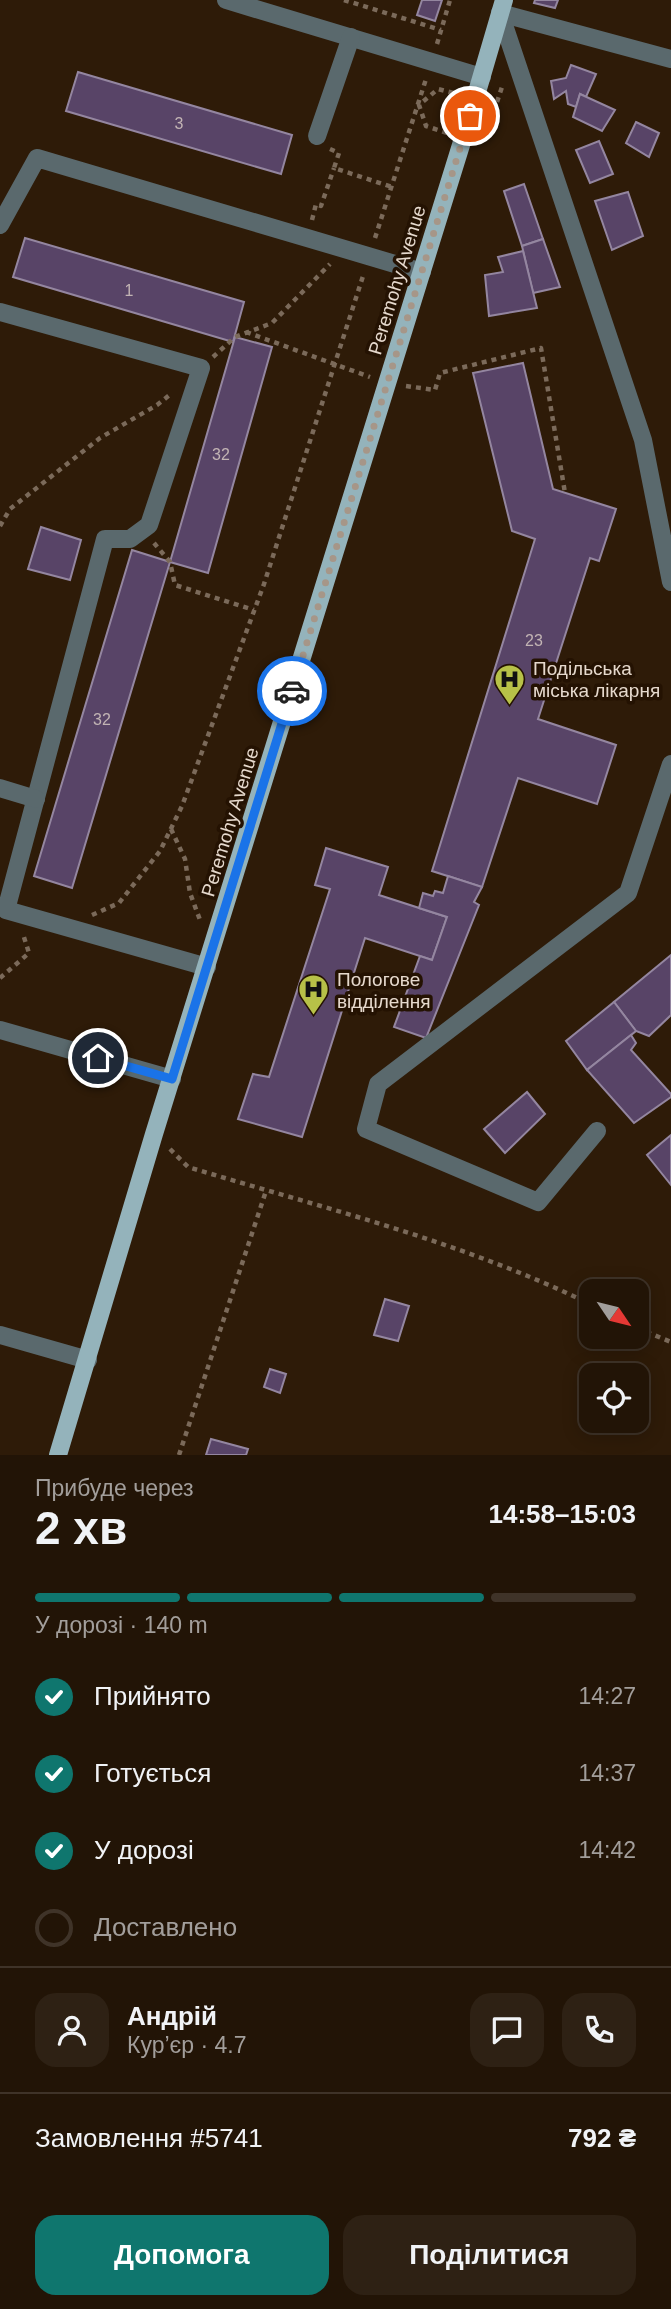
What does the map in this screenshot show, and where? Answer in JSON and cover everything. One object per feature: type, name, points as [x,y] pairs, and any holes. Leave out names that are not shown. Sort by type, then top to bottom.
[{"type":"main road","name":"Peremohy Avenue","points":[[58,1455],[154,1134],[502,6]]},
{"type":"street","points":[[226,0],[482,77]]},
{"type":"street","points":[[502,6],[671,59]]},
{"type":"street","points":[[502,6],[643,440],[671,582]]},
{"type":"street","points":[[317,136],[351,37]]},
{"type":"street","points":[[0,225],[37,158],[422,272]]},
{"type":"street","points":[[0,312],[201,368],[149,525],[130,539],[105,539],[6,910],[207,967]]},
{"type":"street","points":[[597,1131],[538,1202],[366,1129],[377,1084],[628,893],[671,764]]},
{"type":"street","points":[[0,788],[36,799]]},
{"type":"street","points":[[0,1030],[172,1079]]},
{"type":"street","points":[[0,1335],[88,1360]]},
{"type":"path","points":[[344,0],[441,30]]},
{"type":"path","points":[[89,916],[119,903],[160,851],[182,806],[254,610],[419,105],[450,0]]},
{"type":"path","points":[[438,89],[458,94],[470,116],[447,133],[426,126],[419,105],[438,89]]},
{"type":"path","points":[[307,238],[316,204],[321,206],[339,153],[315,144],[317,136]]},
{"type":"path","points":[[334,168],[392,187]]},
{"type":"path","points":[[201,368],[234,337],[272,323],[344,249]]},
{"type":"path","points":[[246,332],[387,383],[435,390],[440,373],[541,348],[565,493]]},
{"type":"path","points":[[0,526],[10,509],[100,438],[157,405],[175,390]]},
{"type":"path","points":[[142,530],[170,562],[175,584],[254,610]]},
{"type":"path","points":[[171,828],[185,859],[190,893],[201,925]]},
{"type":"path","points":[[0,978],[29,953],[26,937],[6,910]]},
{"type":"path","points":[[154,1134],[188,1167],[457,1249],[579,1299]]},
{"type":"path","points":[[179,1455],[266,1191]]},
{"type":"path","points":[[649,1333],[671,1342]]},
{"type":"building","points":[[422,0],[442,0],[435,21],[417,15]]},
{"type":"building","points":[[535,0],[558,0],[555,8],[534,3]]},
{"type":"building","points":[[571,65],[596,74],[586,97],[580,94],[576,107],[568,104],[566,91],[554,99],[551,81],[566,78]]},
{"type":"building","points":[[78,72],[292,135],[281,174],[66,111]]},
{"type":"building","points":[[580,94],[615,110],[602,131],[573,117]]},
{"type":"building","points":[[636,122],[659,133],[649,157],[626,143]]},
{"type":"building","points":[[599,141],[613,174],[590,183],[576,150]]},
{"type":"building","points":[[524,184],[543,239],[522,246],[504,191]]},
{"type":"building","points":[[628,192],[643,236],[612,250],[595,201]]},
{"type":"building","points":[[25,238],[244,302],[233,342],[13,277]]},
{"type":"building","points":[[543,239],[560,287],[533,293],[522,246]]},
{"type":"building","points":[[523,251],[537,308],[489,316],[485,275],[503,272],[498,257]]},
{"type":"building","points":[[235,337],[272,347],[208,573],[170,562]]},
{"type":"building","name":"Подільська міська лікарня","points":[[523,363],[553,489],[616,509],[599,561],[590,558],[538,719],[616,745],[597,804],[518,778],[482,887],[432,871],[535,539],[512,531],[473,373]]},
{"type":"building","points":[[41,527],[81,540],[70,580],[28,569]]},
{"type":"building","points":[[132,550],[170,562],[72,888],[34,876]]},
{"type":"building","name":"Пологове відділення","points":[[326,848],[388,867],[379,895],[447,917],[432,960],[365,938],[302,1137],[238,1119],[253,1074],[269,1077],[330,889],[315,885]]},
{"type":"building","points":[[448,876],[482,887],[474,902],[479,905],[426,1038],[394,1027],[420,956],[432,960],[447,917],[419,908],[423,893],[433,896],[435,891],[443,893]]},
{"type":"building","points":[[671,955],[671,1015],[649,1036],[636,1031],[614,1002]]},
{"type":"building","points":[[614,1002],[636,1031],[587,1070],[566,1041]]},
{"type":"building","points":[[631,1035],[636,1043],[631,1050],[671,1094],[671,1097],[634,1123],[587,1070]]},
{"type":"building","points":[[527,1092],[545,1114],[505,1153],[484,1129]]},
{"type":"building","points":[[671,1135],[671,1185],[647,1155]]},
{"type":"building","points":[[385,1299],[409,1306],[398,1341],[374,1335]]},
{"type":"building","points":[[270,1369],[286,1374],[280,1393],[264,1387]]},
{"type":"building","points":[[211,1439],[248,1449],[246,1455],[206,1455]]},
{"type":"way so far","points":[[292,691],[470,116]]},
{"type":"place","name":"Подільська міська лікарня","points":[[510,706]]},
{"type":"place","name":"Пологове відділення","points":[[314,1017]]},
{"type":"route","points":[[98,1058],[172,1079],[292,691]]}]
